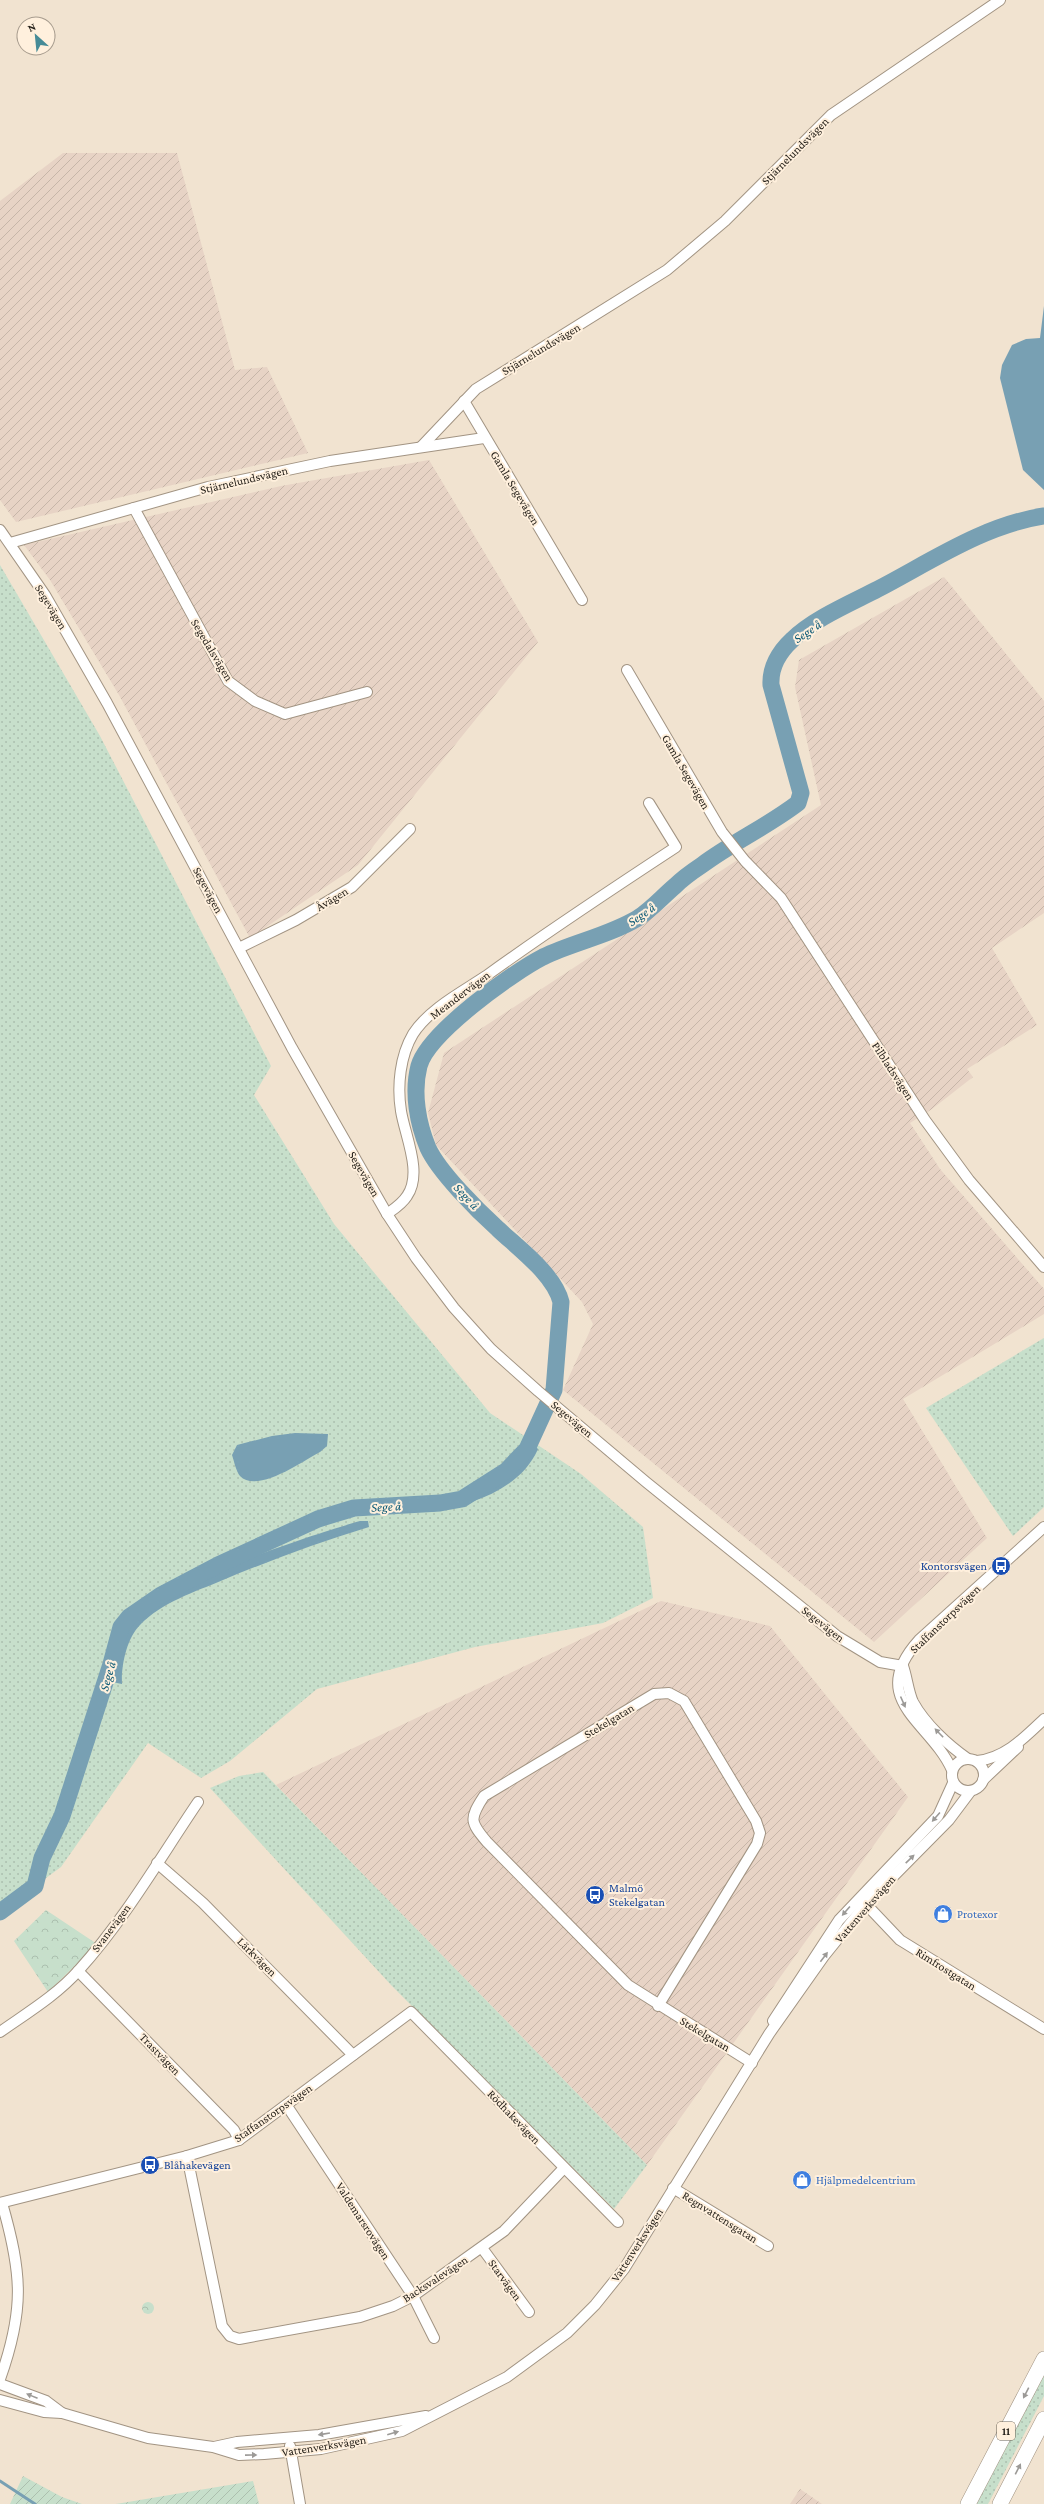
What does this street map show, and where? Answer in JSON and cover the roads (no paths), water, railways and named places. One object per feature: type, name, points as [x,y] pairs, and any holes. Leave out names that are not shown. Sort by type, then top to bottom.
[{"type":"highway","name":"11","points":[[968,2504],[1044,2359]]},
{"type":"highway","name":"11","points":[[1000,2504],[1044,2419]]},
{"type":"street","name":"Stjärnelundsvägen","points":[[10,543],[208,487],[330,461],[421,447],[476,389],[667,270],[725,221],[831,115],[1000,0]]},
{"type":"street","name":"Gamla Segevägen","points":[[464,401],[484,438],[582,600]]},
{"type":"street","name":"Gamla Segevägen","points":[[421,447],[484,438]]},
{"type":"street","name":"Segedalsvägen","points":[[134,508],[228,681],[255,701],[285,714],[367,692]]},
{"type":"street","name":"Segevägen","points":[[0,530],[45,595],[107,703],[326,1110],[387,1214],[416,1258],[454,1308],[491,1348],[538,1391],[646,1482],[837,1636],[880,1662],[903,1666]]},
{"type":"street","name":"Gamla Segevägen","points":[[627,670],[722,832],[748,865]]},
{"type":"street","name":"Meandervägen","points":[[387,1214],[407,1197],[413,1180],[411,1154],[401,1110],[400,1080],[405,1054],[414,1033],[440,1007],[569,916],[676,847],[649,803]]},
{"type":"street","name":"Åvägen","points":[[239,948],[296,920],[352,887],[410,829]]},
{"type":"street","name":"Pilbladsvägen","points":[[748,865],[781,898],[925,1120],[968,1180],[1044,1267]]},
{"type":"street","name":"Staffanstorpsvägen","points":[[903,1666],[909,1653],[919,1640],[1044,1527]]},
{"type":"street","points":[[903,1666],[910,1694],[917,1708],[953,1747],[972,1760],[984,1772],[983,1780]]},
{"type":"street","points":[[903,1666],[897,1684],[903,1704],[912,1718],[945,1755],[952,1770],[953,1783],[962,1791],[970,1792],[978,1788],[983,1780],[1014,1753],[1023,1740],[1044,1719]]},
{"type":"street","name":"Stekelgatan","points":[[658,2006],[757,1844],[760,1833],[756,1820],[684,1701],[668,1693],[654,1694],[484,1796],[473,1813],[474,1826],[487,1842],[628,1986],[658,2006],[752,2063]]},
{"type":"street","points":[[952,1770],[957,1762],[995,1758],[1023,1740]]},
{"type":"street","name":"Vattenverksvägen","points":[[769,2034],[773,2019],[812,1958],[839,1920],[859,1897],[938,1816],[947,1801],[953,1783]]},
{"type":"street","name":"Vattenverksvägen","points":[[0,2400],[44,2412],[62,2413],[148,2438],[213,2447],[239,2455],[291,2452],[377,2438],[402,2431],[507,2377],[567,2333],[595,2305],[624,2269],[769,2034],[824,1956],[866,1904],[944,1826],[970,1792]]},
{"type":"street","name":"Svanevägen","points":[[0,2032],[37,2007],[78,1971],[124,1913],[198,1802]]},
{"type":"street","name":"Lärkvägen","points":[[157,1863],[203,1903],[353,2055]]},
{"type":"street","name":"Rimfrostgatan","points":[[859,1897],[900,1940],[1044,2029]]},
{"type":"street","name":"Trastvägen","points":[[78,1971],[234,2130],[239,2140]]},
{"type":"street","name":"Staffanstorpsvägen","points":[[1,2203],[187,2156],[239,2140],[287,2106],[411,2012]]},
{"type":"street","name":"Rödhakevägen","points":[[411,2012],[618,2222]]},
{"type":"street","name":"Valdemarsrovägen","points":[[287,2106],[413,2296],[434,2338]]},
{"type":"street","name":"Backsvalevägen","points":[[187,2156],[221,2321],[224,2330],[230,2336],[239,2339],[343,2321],[376,2313],[413,2296],[482,2248],[504,2230],[564,2168]]},
{"type":"street","name":"Regnvattensgatan","points":[[673,2188],[768,2246]]},
{"type":"street","points":[[0,2379],[11,2348],[20,2295],[18,2268],[1,2203]]},
{"type":"street","name":"Starvägen","points":[[482,2248],[529,2312]]},
{"type":"street","name":"Vattenverksvägen","points":[[0,2384],[46,2401],[62,2413]]},
{"type":"street","name":"Vattenverksvägen","points":[[213,2447],[237,2442],[289,2438],[345,2431],[400,2419],[432,2415]]},
{"type":"street","points":[[289,2438],[300,2504]]},
{"type":"water","points":[[1044,306],[1044,490],[1023,470],[1000,378],[1002,365],[1012,345],[1026,339],[1040,338]]},
{"type":"water","points":[[295,1433],[328,1434],[327,1446],[320,1452],[292,1468],[268,1479],[248,1481],[240,1476],[236,1469],[232,1455],[237,1445],[272,1436]]},
{"type":"water","points":[[535,1446],[538,1449],[530,1463],[507,1485],[478,1500],[431,1512],[431,1507],[448,1504],[477,1495],[503,1481],[525,1460]]},
{"type":"water","points":[[360,1521],[368,1521],[369,1527],[313,1545],[259,1565],[190,1593],[158,1610],[135,1630],[128,1644],[124,1660],[122,1684],[112,1682],[119,1647],[125,1630],[142,1613],[167,1596],[199,1580],[270,1551],[305,1538]]},
{"type":"waterway","name":"Sege å","points":[[0,1912],[35,1886],[42,1858],[62,1816],[111,1664],[121,1627],[129,1617],[161,1595],[218,1565],[318,1519],[354,1508],[440,1503],[462,1499],[506,1471],[527,1449],[554,1390],[561,1302],[551,1281],[525,1253],[480,1212],[460,1191],[433,1158],[421,1129],[416,1097],[419,1066],[426,1052],[454,1021],[512,976],[543,957],[615,930],[638,918],[692,872],[798,803],[801,793],[771,685],[771,679],[772,672],[779,655],[801,632],[821,618],[958,546],[1000,527],[1044,516]]},
{"type":"waterway","points":[[0,2481],[35,2504]]},
{"type":"place","name":"Kontorsvägen","points":[[1001,1566]]},
{"type":"place","name":"Malmö Stekelgatan","points":[[595,1895]]},
{"type":"place","name":"Protexor","points":[[943,1914]]},
{"type":"place","name":"Blåhakevägen","points":[[150,2165]]},
{"type":"place","name":"Hjälpmedelcentrium","points":[[802,2180]]}]
